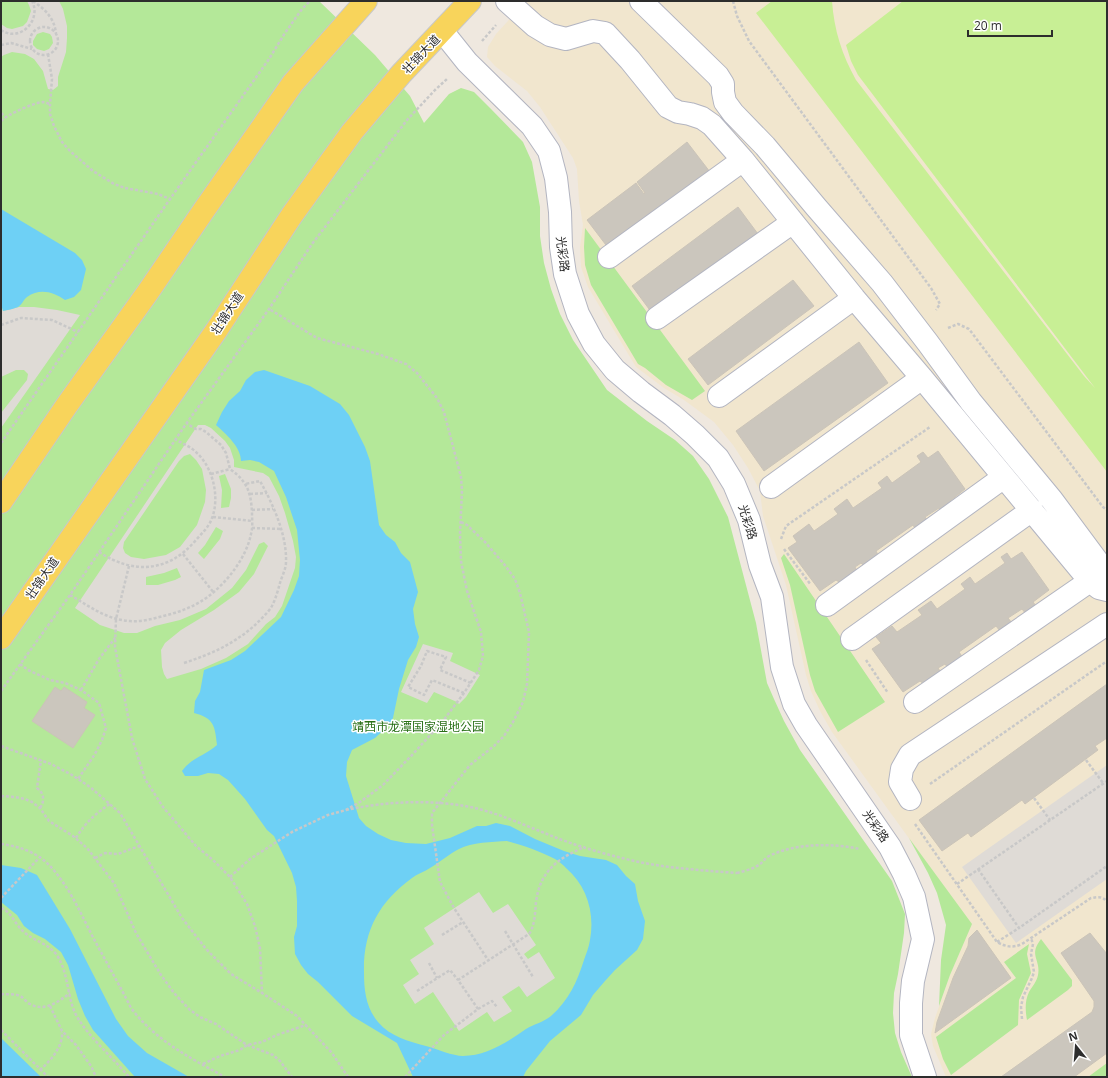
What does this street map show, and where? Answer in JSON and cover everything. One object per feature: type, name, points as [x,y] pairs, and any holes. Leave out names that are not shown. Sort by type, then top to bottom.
[{"type":"main road","points":[[1,502],[67,405],[148,292],[293,83],[366,1]]},
{"type":"main road","name":"壮锦大道","points":[[1,638],[216,330],[292,215],[352,132],[401,74],[443,32],[470,1]]},
{"type":"street","points":[[641,1],[718,76],[723,84],[725,102],[733,113],[766,146],[816,207],[882,283],[971,402],[1052,500],[1101,582]]},
{"type":"street","points":[[510,4],[540,29],[550,35],[566,39],[593,31],[605,34],[630,60],[668,107],[678,112],[702,118],[712,124],[1004,478],[1032,510],[1101,582]]},
{"type":"street","name":"光彩路","points":[[443,32],[467,62],[532,126],[549,151],[556,178],[560,212],[560,247],[565,274],[578,314],[594,344],[615,370],[695,435],[718,458],[734,484],[749,520],[760,565],[772,597],[782,667],[794,704],[806,725],[890,847],[914,897],[923,939],[913,981],[911,1035],[925,1077]]},
{"type":"street","points":[[609,257],[743,160]]},
{"type":"street","points":[[657,318],[793,222]]},
{"type":"street","points":[[719,396],[854,298]]},
{"type":"street","points":[[771,487],[922,378]]},
{"type":"street","points":[[827,605],[1004,478]]},
{"type":"street","points":[[852,639],[1032,510]]},
{"type":"street","points":[[915,702],[1101,582]]},
{"type":"street","points":[[910,799],[900,782],[902,769],[910,756],[1107,624]]},
{"type":"path","points":[[1,30],[10,33],[17,33],[29,27],[35,13],[32,1]]},
{"type":"path","points":[[1,45],[11,43],[40,54],[48,54],[55,49],[57,44],[54,24],[46,11],[32,1]]},
{"type":"path","points":[[1,443],[269,59],[284,33],[310,1]]},
{"type":"path","points":[[734,1],[737,16],[749,41],[927,281],[937,297],[940,304],[923,336]]},
{"type":"path","points":[[1,691],[70,595],[186,424],[269,310],[312,244],[380,153],[407,120],[435,90],[467,62],[510,4]]},
{"type":"path","points":[[32,50],[30,46],[30,37],[36,30],[40,28],[49,29],[56,35]]},
{"type":"path","points":[[48,54],[52,79],[50,114],[62,142],[93,171],[114,184],[125,188],[158,194],[170,199]]},
{"type":"path","points":[[1,121],[5,117],[43,102],[50,104]]},
{"type":"path","points":[[1,113],[5,117]]},
{"type":"path","points":[[269,310],[317,338],[390,358],[406,364],[417,373],[433,392],[444,412],[461,477],[460,544],[463,575],[481,632],[483,644],[483,656],[479,670],[443,721],[383,785],[360,802],[346,810]]},
{"type":"path","points":[[1,325],[21,318],[52,320],[78,332]]},
{"type":"path","points":[[923,336],[958,324],[969,329],[1103,507],[1107,510]]},
{"type":"path","points":[[780,543],[786,526],[950,414]]},
{"type":"path","points":[[70,595],[94,610],[116,619],[141,621],[184,610],[199,603],[214,593],[236,568],[249,540],[252,528],[250,494],[241,476],[230,469],[226,453],[221,445],[206,432],[186,424]]},
{"type":"path","points":[[99,552],[117,563],[129,566],[145,568],[157,566],[169,562],[183,554],[209,525],[213,517],[215,507],[215,494],[211,474],[205,462],[192,448],[176,440]]},
{"type":"path","points":[[211,474],[230,469]]},
{"type":"path","points":[[184,663],[206,656],[230,645],[260,620],[271,607],[277,593],[286,563],[285,546],[281,529],[267,493],[260,481],[246,484]]},
{"type":"path","points":[[250,494],[267,493]]},
{"type":"path","points":[[252,510],[273,509]]},
{"type":"path","points":[[213,517],[252,520]]},
{"type":"path","points":[[461,522],[467,525],[485,542],[504,564],[514,579],[520,593],[529,632],[527,684],[523,702],[504,736],[470,766],[432,814],[438,877],[443,889],[488,960]]},
{"type":"path","points":[[252,528],[281,529]]},
{"type":"path","points":[[782,546],[827,605]]},
{"type":"path","points":[[183,554],[214,593]]},
{"type":"path","points":[[129,566],[116,619],[115,638],[117,661],[132,738],[145,779],[163,807],[196,846],[214,860],[230,877],[247,904],[255,926],[260,948],[262,992]]},
{"type":"path","points":[[81,690],[99,659],[115,638]]},
{"type":"path","points":[[852,639],[888,693]]},
{"type":"path","points":[[464,693],[432,680],[424,695],[408,688],[421,666],[427,651],[446,657],[440,670],[471,682]]},
{"type":"path","points":[[1107,661],[910,799],[907,810],[908,815],[997,942],[1002,945],[1015,947],[1091,898],[1099,896],[1106,898],[1107,902]]},
{"type":"path","points":[[20,664],[28,670],[50,680],[65,683],[81,690],[99,703],[106,728],[95,754],[78,779]]},
{"type":"path","points":[[1,746],[42,760],[78,779],[90,787],[120,813],[182,918],[206,949],[231,974],[262,992],[297,1016],[307,1025],[332,1053],[348,1077]]},
{"type":"path","points":[[40,808],[42,805],[43,795],[41,790],[37,788],[37,783],[42,760]]},
{"type":"path","points":[[1086,760],[1104,783]]},
{"type":"path","points":[[957,884],[1107,781]]},
{"type":"path","points":[[1,796],[15,796],[25,799],[40,808],[49,821],[76,838],[90,851],[114,883],[136,933],[170,988],[194,1013],[216,1024],[246,1045],[273,1056],[280,1061],[292,1077]]},
{"type":"path","points":[[1034,798],[1050,820]]},
{"type":"path","points":[[230,877],[250,859],[292,832],[328,815],[372,805],[411,802],[475,808],[585,847],[622,858],[648,864],[678,868],[737,873],[759,865],[767,857],[800,847],[824,845],[876,850],[890,847]]},
{"type":"path","points":[[76,838],[84,825],[99,811],[110,804]]},
{"type":"path","points":[[1,844],[11,845],[27,850],[48,864],[59,877],[73,899],[131,1008],[141,1021],[154,1034],[168,1044],[225,1077]]},
{"type":"path","points":[[95,858],[105,853],[118,854],[139,846]]},
{"type":"path","points":[[458,980],[529,934],[532,930],[539,886],[545,873],[564,857],[585,847]]},
{"type":"path","points":[[1,898],[39,858]]},
{"type":"path","points":[[997,942],[1107,866]]},
{"type":"path","points":[[978,869],[1019,928]]},
{"type":"path","points":[[1,908],[9,914],[23,932],[48,946],[57,955],[63,969],[78,1019],[96,1043],[129,1077]]},
{"type":"path","points":[[442,934],[463,922]]},
{"type":"path","points":[[505,931],[533,977]]},
{"type":"path","points":[[1022,1019],[1021,1007],[1023,997],[1034,972],[1031,954],[1033,944],[1031,938]]},
{"type":"path","points":[[429,963],[437,978]]},
{"type":"path","points":[[417,991],[450,970],[478,1009]]},
{"type":"path","points":[[1,994],[20,996],[28,1003],[35,1006],[50,1006],[70,993]]},
{"type":"path","points":[[405,1077],[444,1035],[478,1009],[492,1000],[497,1007]]},
{"type":"path","points":[[50,1006],[62,1031],[81,1052],[91,1066],[96,1077]]},
{"type":"path","points":[[203,1064],[220,1056],[240,1050],[246,1045],[262,1042],[277,1035],[307,1025]]},
{"type":"path","points":[[1,1030],[48,1077]]},
{"type":"path","points":[[40,1070],[49,1062],[58,1048],[62,1038],[62,1031]]},
{"type":"shaded area","points":[[27,1],[59,1],[63,9],[67,26],[66,52],[58,77],[58,86],[53,90],[48,89],[43,71],[34,59],[25,54],[12,52],[1,57],[1,24],[12,29],[23,26],[27,22],[31,11]],"holes":[[[43,32],[50,34],[53,43],[49,49],[44,51],[37,49],[33,45],[33,41],[37,34]]]},
{"type":"shaded area","points":[[528,1],[1107,1],[1107,1077],[946,1077],[933,1046],[931,1034],[950,975],[971,924],[832,732],[820,711],[806,675],[786,585],[763,516],[760,491],[748,468],[733,445],[714,422],[636,367],[588,287],[581,267],[580,247],[583,225],[579,201],[577,169],[573,158],[540,107],[527,91],[495,66],[487,57],[488,47],[496,34]]},
{"type":"shaded area","points":[[1,304],[3,311],[19,307],[34,307],[80,315],[1,428],[1,413],[27,380],[28,374],[24,370],[16,370],[1,377]]},
{"type":"shaded area","points":[[198,425],[205,425],[211,428],[225,441],[230,448],[234,460],[234,467],[263,473],[269,477],[279,496],[293,541],[296,557],[295,568],[282,606],[275,617],[266,624],[248,644],[226,658],[201,669],[167,679],[164,674],[161,650],[165,643],[181,630],[214,610],[239,592],[254,574],[268,546],[264,542],[259,544],[246,570],[232,588],[206,609],[180,620],[155,626],[137,633],[124,633],[100,625],[75,608]],"holes":[[[190,454],[202,469],[206,490],[205,502],[197,525],[180,547],[166,555],[144,559],[131,557],[125,553],[123,548],[124,542],[179,461],[184,456]],[[225,474],[231,489],[229,507],[221,508],[222,490],[219,476]],[[216,527],[223,531],[220,539],[204,559],[198,553],[205,545]],[[177,568],[181,577],[158,585],[146,585],[146,577]]]},
{"type":"shaded area","points":[[423,644],[453,653],[450,661],[480,675],[466,697],[459,704],[434,692],[427,703],[401,692]]},
{"type":"shaded area","points":[[1107,765],[1107,879],[1016,943],[962,867]]},
{"type":"shaded area","points":[[479,892],[493,913],[508,904],[536,945],[524,954],[528,959],[539,952],[555,978],[527,997],[519,986],[502,997],[512,1011],[494,1022],[487,1012],[459,1031],[433,992],[415,1004],[403,985],[419,974],[410,960],[434,944],[424,928]]},
{"type":"green space","name":"靖西市龙潭国家湿地公园","points":[[1,1],[319,1],[375,55],[410,96],[424,123],[449,94],[461,88],[474,92],[523,142],[532,162],[540,207],[540,236],[544,263],[560,314],[573,340],[607,390],[647,421],[675,440],[693,456],[709,479],[728,517],[756,623],[767,683],[784,721],[800,750],[892,881],[905,914],[904,933],[894,993],[893,1013],[895,1033],[901,1052],[912,1077],[1,1077]]},
{"type":"green space","points":[[772,1],[832,1],[840,42],[856,80],[1084,376],[1095,388],[858,75],[851,61],[846,45],[903,1],[1107,1],[1107,472],[756,13]]},
{"type":"green space","points":[[585,228],[705,391],[692,400],[666,385],[638,364],[591,285],[585,265]]},
{"type":"green space","points":[[784,554],[885,702],[838,732],[815,691],[810,675],[790,585],[781,558]]},
{"type":"green space","points":[[909,838],[972,924],[950,975],[939,1006],[941,960],[946,925],[937,893]]},
{"type":"green space","points":[[1041,939],[1072,980],[1072,986],[1027,1020],[1026,1002],[1029,992],[1036,982],[1038,975],[1035,950]]},
{"type":"green space","points":[[1029,944],[1027,954],[1031,973],[1019,1000],[1018,1025],[951,1075],[943,1059],[936,1037],[1016,978],[1004,962]]},
{"type":"green space","points":[[1107,1063],[1107,1077],[1088,1077]]},
{"type":"water","points":[[1,209],[75,253],[82,260],[86,269],[81,290],[74,297],[65,300],[51,293],[42,292],[32,294],[27,297],[18,307],[3,311],[1,304]]},
{"type":"water","points":[[264,370],[310,386],[340,404],[349,415],[365,447],[370,461],[379,525],[386,535],[395,542],[401,553],[410,562],[418,592],[413,609],[419,637],[416,647],[408,660],[399,689],[393,718],[389,725],[375,738],[352,750],[347,762],[346,776],[359,818],[366,826],[378,834],[391,840],[406,843],[426,844],[450,838],[477,826],[486,826],[496,823],[510,826],[535,839],[564,851],[580,856],[606,860],[617,865],[635,884],[638,901],[645,921],[643,939],[637,950],[605,981],[593,995],[581,1015],[550,1041],[526,1071],[523,1077],[413,1077],[397,1043],[352,1016],[308,974],[301,965],[295,954],[294,937],[297,926],[296,887],[292,873],[274,836],[267,830],[245,799],[228,780],[219,774],[208,773],[198,776],[185,776],[182,771],[194,760],[217,745],[214,728],[210,720],[194,713],[195,701],[200,692],[204,670],[231,660],[245,651],[281,617],[299,576],[300,560],[297,530],[286,497],[274,471],[259,462],[250,460],[241,461],[236,446],[216,425],[229,401],[240,391],[246,380],[255,372]],"holes":[[[507,841],[538,851],[559,862],[579,883],[588,901],[591,920],[590,943],[578,976],[568,997],[563,1004],[548,1018],[529,1027],[512,1039],[480,1054],[459,1056],[394,1035],[383,1027],[374,1017],[366,999],[364,958],[366,944],[375,919],[390,897],[400,887],[416,875],[452,853],[470,845]]]},
{"type":"water","points":[[1,865],[21,868],[37,875],[70,929],[116,1019],[128,1036],[147,1053],[189,1077],[135,1077],[93,1030],[78,999],[68,965],[61,952],[45,939],[33,933],[24,926],[17,915],[1,902]]},
{"type":"water","points":[[1,1038],[41,1077],[1,1077]]},
{"type":"building","points":[[687,142],[710,172],[609,249],[587,220],[636,183],[644,194],[645,193],[637,182]]},
{"type":"building","points":[[738,207],[758,234],[652,313],[632,286]]},
{"type":"building","points":[[793,280],[814,306],[708,385],[688,359]]},
{"type":"building","points":[[859,342],[888,383],[764,471],[736,431]]},
{"type":"building","points":[[938,451],[965,489],[950,501],[953,504],[942,512],[939,508],[925,517],[929,522],[916,530],[913,525],[876,551],[879,557],[865,567],[861,563],[855,567],[858,573],[842,584],[836,580],[820,591],[788,548],[797,542],[793,536],[809,524],[814,531],[838,514],[834,509],[847,499],[853,508],[882,488],[878,483],[887,476],[892,483],[921,462],[917,456],[923,452],[928,458]]},
{"type":"building","points":[[1022,552],[1049,590],[1033,602],[1036,606],[1026,614],[1022,609],[1008,618],[1012,623],[1000,631],[996,626],[959,652],[963,658],[948,668],[945,664],[938,668],[942,674],[925,685],[920,681],[903,692],[872,649],[881,643],[876,637],[892,626],[897,632],[922,615],[918,610],[931,601],[937,609],[965,589],[961,584],[970,577],[975,584],[1005,563],[1001,557],[1007,553],[1011,559]]},
{"type":"building","points":[[1107,684],[1107,738],[1095,746],[1098,750],[1025,804],[1022,800],[971,837],[968,833],[942,851],[919,820]]},
{"type":"building","points":[[55,687],[61,691],[64,687],[87,702],[84,708],[95,715],[73,748],[32,721]]},
{"type":"building","points":[[977,930],[1011,978],[935,1033],[937,1022],[953,978],[968,946],[969,938]]},
{"type":"building","points":[[1090,933],[1107,954],[1107,1053],[1074,1077],[1001,1077],[1092,1012],[1094,1001],[1061,953]]}]
